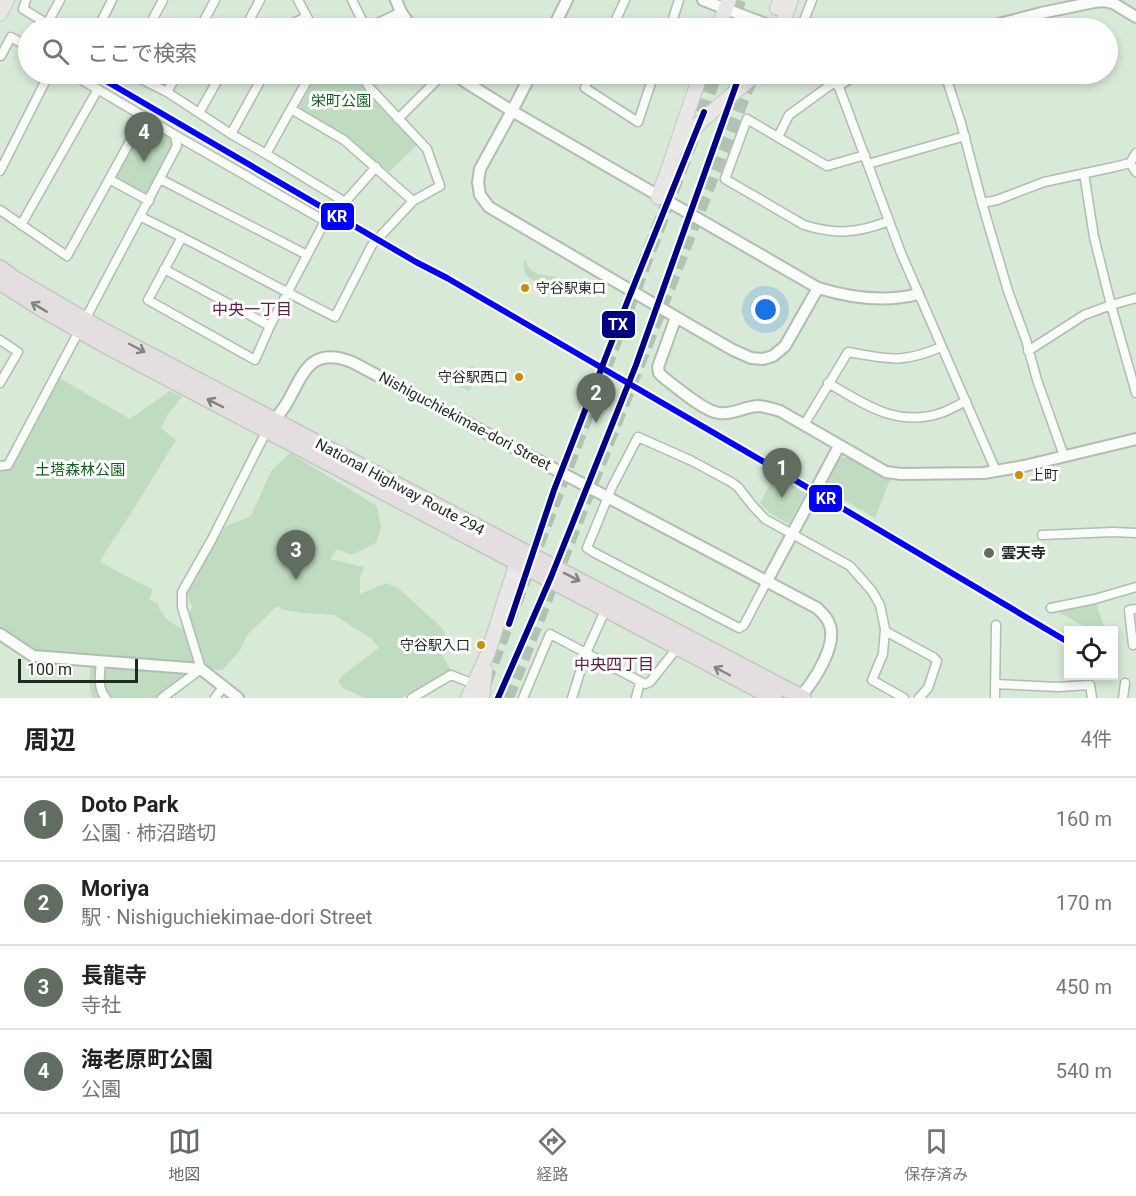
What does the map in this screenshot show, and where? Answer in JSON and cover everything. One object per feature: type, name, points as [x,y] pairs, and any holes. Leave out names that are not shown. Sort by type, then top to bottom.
[{"type":"highway","name":"National Highway Route 294","points":[[0,268],[82,325]]},
{"type":"highway","name":"National Highway Route 294","points":[[0,282],[42,309],[82,325],[519,556],[801,697]]},
{"type":"highway","name":"National Highway Route 294","points":[[519,556],[678,647],[774,698]]},
{"type":"main road","points":[[0,14],[7,0]]},
{"type":"main road","points":[[785,18],[791,0]]},
{"type":"main road","points":[[658,196],[697,84]]},
{"type":"main road","points":[[675,153],[694,128],[744,84]]},
{"type":"main road","points":[[468,698],[488,653],[519,556]]},
{"type":"main road","points":[[482,698],[488,653]]},
{"type":"street","points":[[27,0],[23,9],[38,18]]},
{"type":"street","points":[[54,18],[60,0]]},
{"type":"street","points":[[103,18],[112,0]]},
{"type":"street","points":[[153,18],[163,0]]},
{"type":"street","points":[[205,18],[215,0]]},
{"type":"street","points":[[250,18],[260,0]]},
{"type":"street","points":[[298,0],[306,17]]},
{"type":"street","points":[[352,0],[362,18]]},
{"type":"street","points":[[396,0],[405,18]]},
{"type":"street","points":[[558,18],[567,0]]},
{"type":"street","points":[[617,18],[625,0]]},
{"type":"street","points":[[673,18],[679,0]]},
{"type":"street","points":[[703,0],[727,4],[756,18]]},
{"type":"street","points":[[805,18],[812,0]]},
{"type":"street","points":[[1022,18],[1094,2],[1113,3],[1136,17]]},
{"type":"street","points":[[388,18],[401,12]]},
{"type":"street","points":[[0,56],[11,37],[18,41]]},
{"type":"street","points":[[0,171],[44,84]]},
{"type":"street","points":[[89,84],[325,221],[270,326],[255,360],[148,300],[182,237]]},
{"type":"street","points":[[151,84],[345,202],[376,167]]},
{"type":"street","points":[[167,92],[171,84]]},
{"type":"street","points":[[200,113],[216,84]]},
{"type":"street","points":[[231,134],[258,84]]},
{"type":"street","points":[[266,154],[305,84]]},
{"type":"street","points":[[141,217],[335,317],[372,245],[412,201],[440,186],[428,149],[367,84]]},
{"type":"street","points":[[398,119],[433,84]]},
{"type":"street","points":[[469,84],[819,288],[840,294],[872,298],[899,298],[918,294]]},
{"type":"street","points":[[526,84],[480,169],[478,182],[480,195],[495,211],[751,358],[773,356],[785,346],[819,288]]},
{"type":"street","points":[[587,84],[585,88],[638,122],[651,84]]},
{"type":"street","points":[[777,137],[789,115],[831,84]]},
{"type":"street","points":[[838,84],[918,294],[996,471]]},
{"type":"street","points":[[948,84],[1008,291],[1036,380],[1064,456]]},
{"type":"street","points":[[21,225],[98,89]]},
{"type":"street","points":[[291,109],[344,140],[412,201]]},
{"type":"street","points":[[0,210],[67,256],[144,116]]},
{"type":"street","points":[[889,221],[855,232],[817,229],[798,222],[725,179],[747,119],[827,166],[866,160],[965,136]]},
{"type":"street","points":[[0,466],[8,465],[141,217],[177,146],[175,135]]},
{"type":"street","points":[[982,203],[997,200],[1044,182],[1130,163],[1136,153]]},
{"type":"street","points":[[1130,163],[1136,172]]},
{"type":"street","points":[[1084,172],[1094,237],[1136,393]]},
{"type":"street","points":[[109,179],[149,201]]},
{"type":"street","points":[[160,179],[308,255]]},
{"type":"street","points":[[164,269],[270,326]]},
{"type":"street","points":[[1028,351],[1084,315],[1136,298]]},
{"type":"street","points":[[676,317],[658,368],[661,375],[709,410],[718,413],[768,407],[780,411],[886,471],[901,474],[996,471],[1136,439]]},
{"type":"street","points":[[0,340],[18,352],[0,383]]},
{"type":"street","points":[[804,425],[848,352],[901,359],[925,354],[941,347]]},
{"type":"street","name":"Nishiguchiekimae-dori Street","points":[[270,425],[284,408],[308,366],[324,358],[343,358],[429,402],[817,608],[829,622],[831,630],[828,651],[810,686],[801,697]]},
{"type":"street","points":[[828,383],[868,406],[896,417],[913,418],[940,413],[966,401]]},
{"type":"street","points":[[201,669],[182,607],[182,592],[270,425]]},
{"type":"street","points":[[839,446],[812,498],[792,534],[744,625],[739,628],[587,548],[608,497],[638,437],[692,460],[731,482],[765,519],[792,534],[850,566],[873,591],[880,605],[885,631],[883,654],[872,680],[904,698]]},
{"type":"street","points":[[1042,535],[1136,533]]},
{"type":"street","points":[[1051,608],[1095,599],[1136,587]]},
{"type":"street","points":[[1136,609],[1129,610],[1133,645],[1136,644]]},
{"type":"street","points":[[572,698],[586,653],[603,615]]},
{"type":"street","points":[[995,698],[996,625]]},
{"type":"street","points":[[885,631],[937,661],[928,688],[919,698]]},
{"type":"street","points":[[0,634],[33,656],[201,669],[238,698]]},
{"type":"street","points":[[523,698],[550,634],[645,684],[650,682],[678,647]]},
{"type":"street","points":[[101,661],[100,685],[102,695],[106,698]]},
{"type":"street","points":[[162,698],[201,669]]},
{"type":"street","points":[[412,698],[423,695],[451,675],[474,684]]},
{"type":"street","points":[[636,698],[640,682]]},
{"type":"street","points":[[1123,698],[1125,682]]},
{"type":"street","points":[[995,684],[1090,686],[1092,698]]},
{"type":"street","points":[[215,698],[224,686]]},
{"type":"green space","name":"栄町公園","points":[[311,84],[369,84],[419,143],[389,172],[345,135],[298,110]]},
{"type":"green space","points":[[144,116],[175,135],[177,146],[149,201],[109,179]]},
{"type":"green space","points":[[524,260],[534,272],[556,277],[549,288],[527,275]]},
{"type":"green space","points":[[472,366],[476,368],[478,374],[469,391],[459,384],[467,369]]},
{"type":"green space","name":"土塔森林公園","points":[[56,376],[130,419],[170,391],[182,397],[161,428],[176,440],[100,562],[153,590],[149,599],[158,604],[161,612],[171,622],[183,629],[192,607],[186,590],[226,526],[251,516],[271,471],[290,453],[377,506],[381,527],[376,543],[351,555],[337,549],[330,559],[364,567],[360,577],[360,594],[386,583],[398,588],[441,627],[445,634],[440,652],[451,670],[401,698],[365,698],[343,688],[338,682],[343,675],[379,648],[372,639],[334,615],[284,610],[277,606],[247,635],[239,652],[222,670],[212,670],[199,664],[189,668],[178,692],[165,698],[93,698],[90,684],[92,660],[33,656],[0,634],[0,466],[8,464]]},
{"type":"green space","points":[[847,457],[891,477],[875,518],[822,487],[838,458]]},
{"type":"green space","points":[[775,475],[805,493],[789,523],[770,513],[760,503]]},
{"type":"green space","points":[[1095,599],[1104,626],[1084,626],[1051,608]]},
{"type":"tunnel","points":[[733,18],[739,0]]},
{"type":"tunnel","points":[[485,682],[712,84]]},
{"type":"tunnel","points":[[507,698],[748,84]]},
{"type":"transit line","name":"KR","points":[[111,84],[783,473],[1064,640]]},
{"type":"transit line","name":"TX","points":[[498,698],[551,577],[636,365],[736,84]]},
{"type":"transit line","name":"TX","points":[[509,624],[554,490],[704,112]]},
{"type":"place","name":"海老原町公園","points":[[144,162]]},
{"type":"place","name":"守谷駅東口","points":[[525,288]]},
{"type":"place","name":"守谷駅西口","points":[[519,377]]},
{"type":"place","name":"Moriya","points":[[596,423]]},
{"type":"place","name":"上町","points":[[1019,475]]},
{"type":"place","name":"Doto Park","points":[[782,498]]},
{"type":"place","name":"雲天寺","points":[[989,553]]},
{"type":"place","name":"長龍寺","points":[[296,580]]},
{"type":"place","name":"守谷駅入口","points":[[481,645]]},
{"type":"district","name":"中央一丁目","points":[[252,309]]},
{"type":"district","name":"中央四丁目","points":[[614,664]]}]
